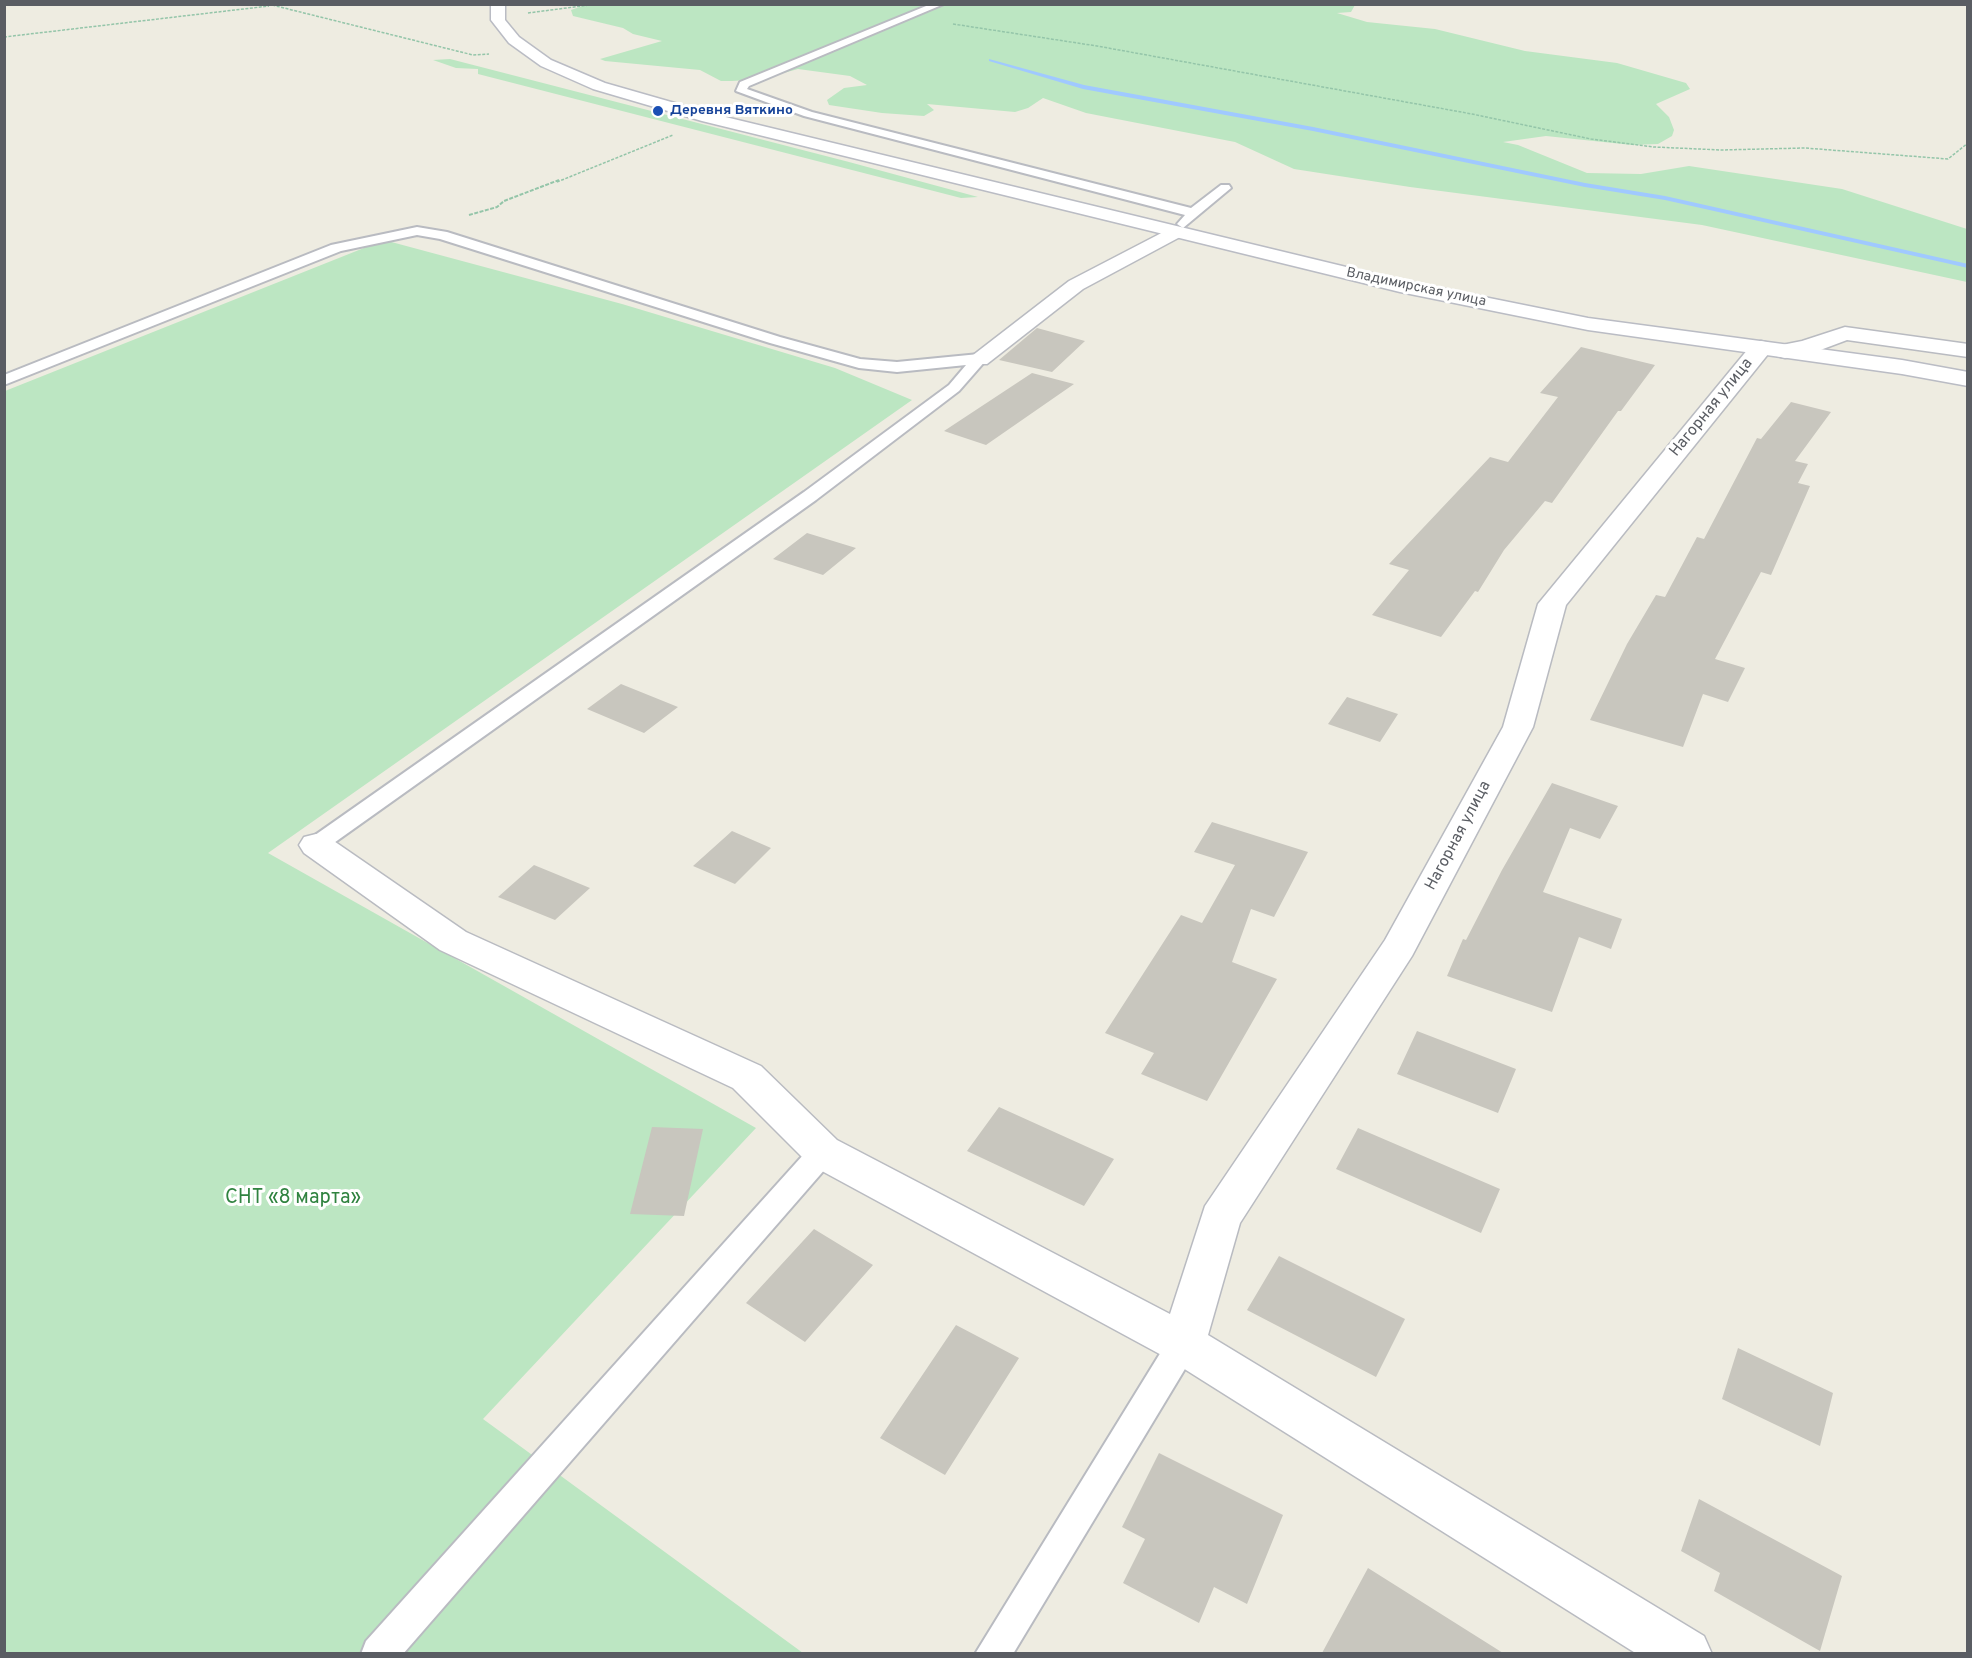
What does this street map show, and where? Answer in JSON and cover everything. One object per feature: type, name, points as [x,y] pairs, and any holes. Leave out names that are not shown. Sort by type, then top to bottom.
[{"type":"street","name":"Владимирская улица","points":[[498,10],[498,20],[514,40],[546,63],[599,86],[708,118],[1173,233],[1400,285],[1588,324],[1902,367],[1968,379]]},
{"type":"street","points":[[979,359],[1076,285],[1173,233]]},
{"type":"street","points":[[1773,349],[1807,347],[1845,333],[1968,351]]},
{"type":"street","name":"Нагорная улица","points":[[1183,1344],[1220,1218],[1399,947],[1518,727],[1552,604],[1773,349]]},
{"type":"street","points":[[316,845],[453,940],[747,1077],[823,1152],[1183,1344],[1686,1653]]},
{"type":"lane","points":[[940,4],[744,84],[741,91],[808,114],[1194,213]]},
{"type":"lane","points":[[1173,233],[1226,188]]},
{"type":"lane","points":[[4,381],[336,248],[389,235],[417,231],[442,235],[775,340],[859,363],[897,367],[979,359]]},
{"type":"lane","points":[[316,845],[810,496],[954,388],[979,359]]},
{"type":"lane","points":[[379,1653],[823,1152]]},
{"type":"lane","points":[[993,1653],[1183,1344]]},
{"type":"path","points":[[498,10],[597,4]]},
{"type":"path","points":[[4,37],[269,5],[473,55]]},
{"type":"path","points":[[910,17],[1097,46],[1472,114],[1591,139],[1644,146],[1721,150],[1805,148],[1948,159],[1968,143]]},
{"type":"path","points":[[417,231],[497,207],[504,201],[650,146],[708,118]]},
{"type":"green space","points":[[588,4],[1355,5],[1351,12],[1337,13],[1367,22],[1435,29],[1525,51],[1617,63],[1686,83],[1690,89],[1656,104],[1669,117],[1674,130],[1672,136],[1658,144],[1632,145],[1546,136],[1503,142],[1518,145],[1587,173],[1641,174],[1689,166],[1842,189],[1967,229],[1967,282],[1702,225],[1410,187],[1294,169],[1235,142],[1086,113],[1043,98],[1028,108],[1015,112],[927,104],[934,110],[924,116],[882,113],[829,105],[827,100],[844,88],[867,85],[850,76],[798,69],[762,79],[721,81],[700,70],[605,61],[600,59],[662,41],[633,34],[623,28],[573,16],[571,10]]},
{"type":"green space","points":[[450,59],[978,197],[961,198],[478,74],[478,69],[456,68],[433,60]]},
{"type":"green space","name":"СНТ «8 марта»","points":[[384,240],[622,304],[835,368],[912,400],[268,853],[756,1128],[483,1419],[803,1653],[5,1654],[5,391]]},
{"type":"building","points":[[1037,328],[1085,341],[1052,372],[999,360]]},
{"type":"building","points":[[1581,347],[1655,365],[1621,411],[1618,411],[1552,503],[1545,501],[1504,550],[1478,592],[1475,591],[1441,637],[1372,615],[1409,570],[1389,564],[1490,457],[1508,462],[1558,397],[1540,393]]},
{"type":"building","points":[[1032,373],[1074,384],[986,445],[944,431]]},
{"type":"building","points":[[1791,402],[1831,412],[1795,461],[1808,464],[1798,483],[1810,486],[1771,575],[1761,572],[1715,659],[1745,668],[1728,702],[1703,694],[1683,747],[1590,720],[1627,644],[1656,595],[1665,597],[1697,537],[1704,539],[1757,438],[1761,439]]},
{"type":"building","points":[[807,533],[856,548],[823,575],[773,559]]},
{"type":"building","points":[[621,684],[678,707],[644,733],[587,709]]},
{"type":"building","points":[[1347,697],[1398,714],[1380,742],[1328,724]]},
{"type":"building","points":[[1552,783],[1618,806],[1600,839],[1570,828],[1543,892],[1622,919],[1611,949],[1579,937],[1552,1012],[1447,976],[1463,939],[1466,940],[1502,870]]},
{"type":"building","points":[[1212,822],[1308,852],[1274,917],[1251,909],[1232,962],[1277,979],[1207,1101],[1141,1074],[1154,1053],[1105,1033],[1181,915],[1202,923],[1235,865],[1194,852]]},
{"type":"building","points":[[732,831],[771,848],[735,884],[693,866]]},
{"type":"building","points":[[534,865],[590,888],[555,920],[498,897]]},
{"type":"building","points":[[1417,1031],[1516,1069],[1498,1113],[1397,1074]]},
{"type":"building","points":[[999,1107],[1114,1159],[1084,1206],[967,1151]]},
{"type":"building","points":[[652,1127],[703,1129],[684,1216],[630,1214]]},
{"type":"building","points":[[1358,1128],[1500,1189],[1481,1233],[1336,1169]]},
{"type":"building","points":[[814,1229],[873,1265],[805,1342],[746,1303]]},
{"type":"building","points":[[1279,1256],[1405,1319],[1376,1377],[1247,1310]]},
{"type":"building","points":[[956,1325],[1019,1358],[945,1475],[880,1438]]},
{"type":"building","points":[[1738,1348],[1833,1393],[1820,1446],[1722,1399]]},
{"type":"building","points":[[1159,1453],[1283,1515],[1247,1604],[1214,1587],[1199,1623],[1123,1583],[1145,1539],[1122,1527]]},
{"type":"building","points":[[1699,1499],[1842,1576],[1820,1651],[1714,1591],[1720,1573],[1681,1551]]},
{"type":"building","points":[[1368,1568],[1503,1653],[1322,1653]]},
{"type":"waterway","points":[[991,60],[1083,87],[1313,129],[1585,185],[1665,198],[1968,266]]},
{"type":"place","name":"Деревня Вяткино","points":[[658,111]]}]
